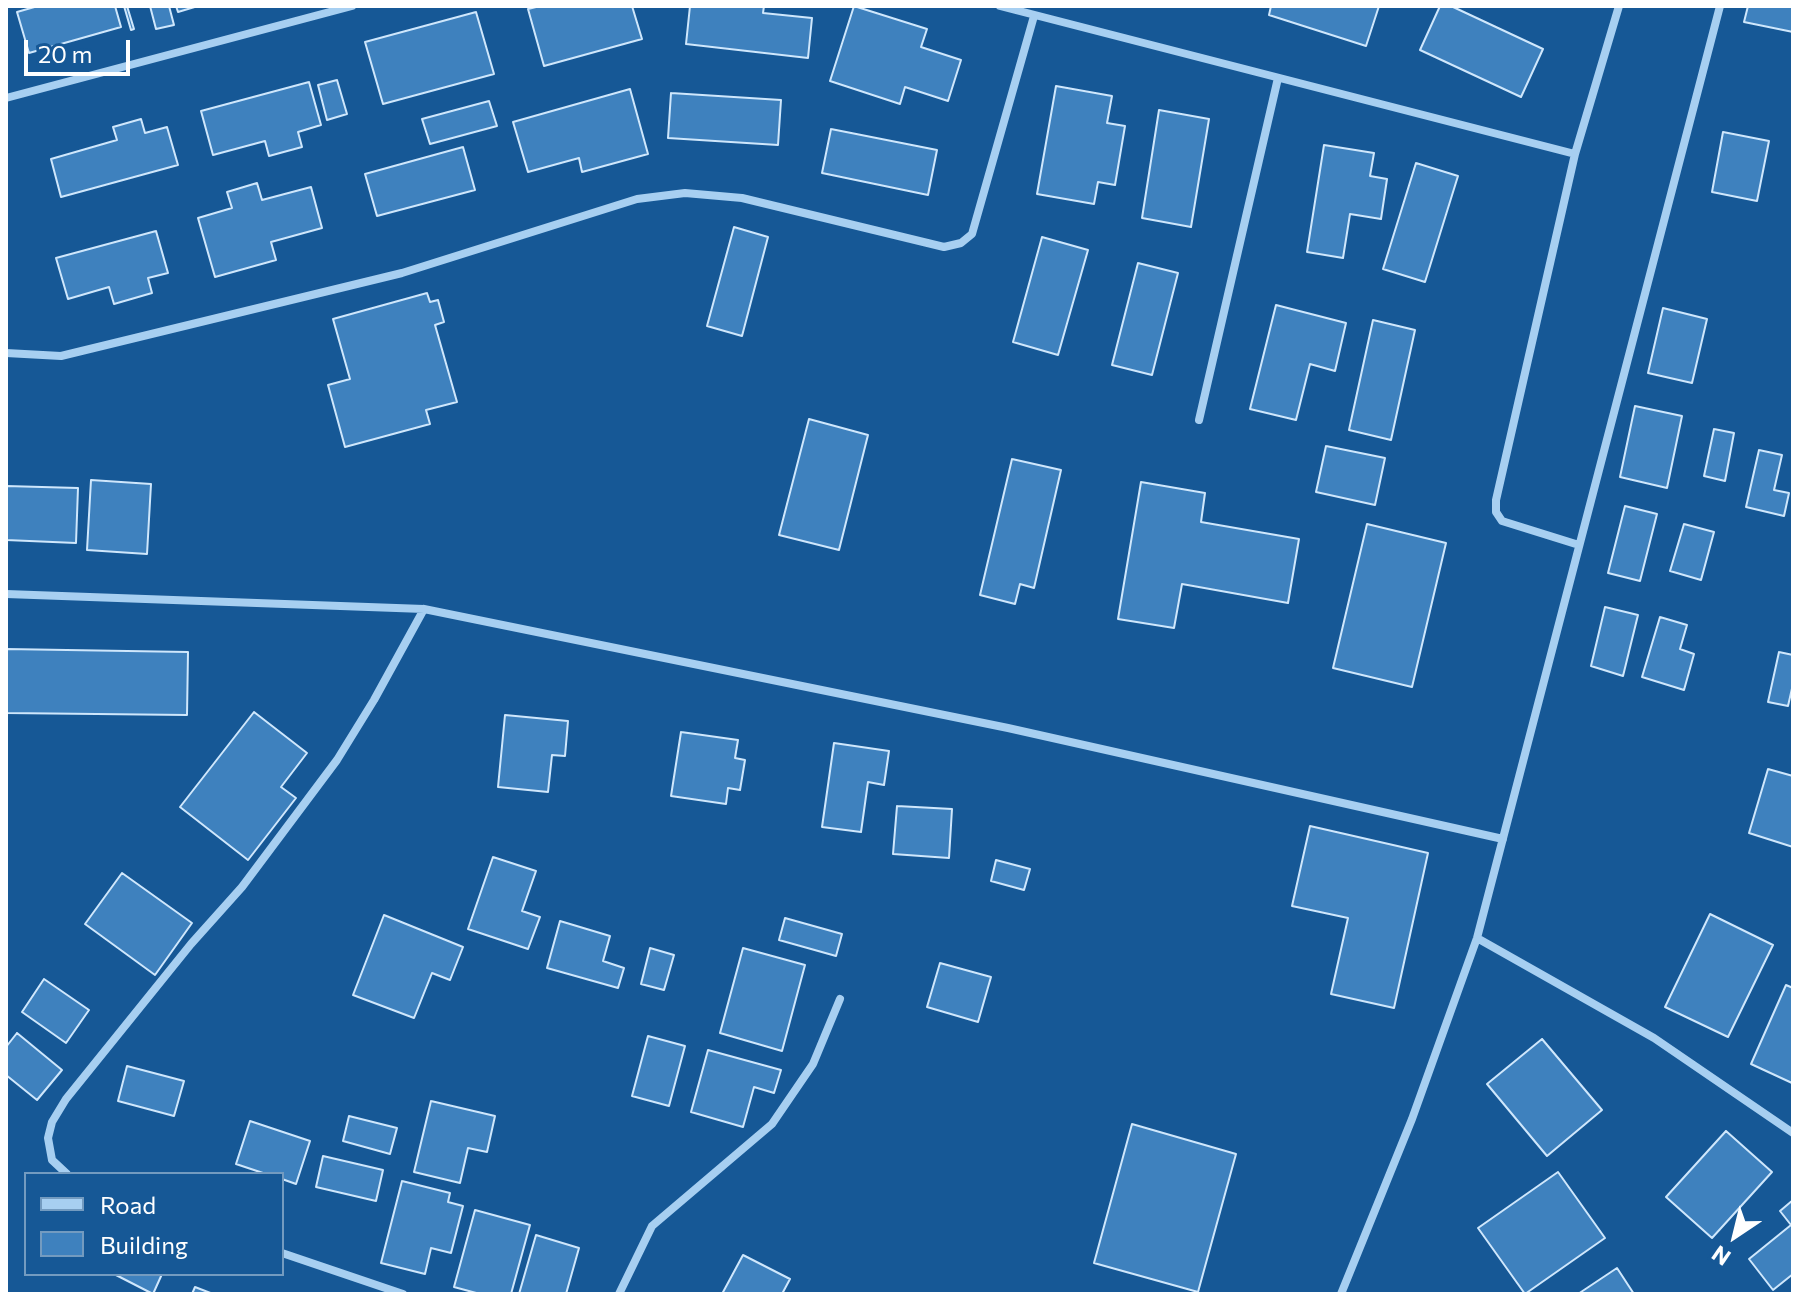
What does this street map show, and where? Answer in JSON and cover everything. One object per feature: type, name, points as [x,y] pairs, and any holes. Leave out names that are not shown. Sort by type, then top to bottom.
[{"type":"street","points":[[6,98],[352,6]]},
{"type":"street","points":[[1000,6],[1575,154]]},
{"type":"street","points":[[1579,545],[1502,521],[1496,512],[1496,500],[1575,154],[1619,6]]},
{"type":"street","points":[[1341,1294],[1412,1119],[1477,938],[1720,6]]},
{"type":"street","points":[[6,353],[61,356],[402,273],[649,197],[685,193],[742,198],[944,247],[961,243],[972,234],[1034,16]]},
{"type":"street","points":[[1199,420],[1278,78]]},
{"type":"street","points":[[6,594],[424,609],[1008,728],[1503,839]]},
{"type":"street","points":[[65,1172],[52,1160],[48,1138],[52,1122],[66,1099],[191,944],[242,887],[337,760],[424,609]]},
{"type":"street","points":[[1477,938],[1654,1038],[1793,1133]]},
{"type":"street","points":[[619,1294],[652,1226],[772,1124],[813,1064],[840,999]]},
{"type":"street","points":[[284,1254],[403,1294]]},
{"type":"building","points":[[38,6],[115,6],[121,27],[29,53],[17,12]]},
{"type":"building","points":[[124,6],[127,6],[134,29],[131,30]]},
{"type":"building","points":[[150,6],[169,6],[174,25],[156,29]]},
{"type":"building","points":[[176,6],[198,6],[178,12]]},
{"type":"building","points":[[540,6],[632,6],[642,39],[544,66],[528,9]]},
{"type":"building","points":[[690,6],[764,6],[763,13],[812,18],[808,58],[686,44]]},
{"type":"building","points":[[854,6],[927,29],[921,47],[961,60],[948,101],[905,87],[900,104],[830,81]]},
{"type":"building","points":[[1271,6],[1379,6],[1366,46],[1269,15]]},
{"type":"building","points":[[1440,6],[1451,6],[1543,49],[1521,97],[1420,50]]},
{"type":"building","points":[[1748,6],[1793,6],[1793,32],[1744,22]]},
{"type":"building","points":[[476,12],[494,74],[383,104],[365,42]]},
{"type":"building","points":[[337,80],[347,114],[327,120],[318,85]]},
{"type":"building","points":[[309,82],[321,125],[298,132],[302,147],[269,156],[265,141],[213,155],[201,111]]},
{"type":"building","points":[[1056,86],[1112,96],[1107,123],[1125,126],[1115,185],[1098,182],[1094,204],[1037,194]]},
{"type":"building","points":[[630,89],[648,154],[582,172],[579,158],[528,172],[513,122]]},
{"type":"building","points":[[671,93],[781,100],[778,145],[668,138]]},
{"type":"building","points":[[489,101],[497,126],[430,144],[422,119]]},
{"type":"building","points":[[1159,110],[1209,119],[1191,227],[1142,218]]},
{"type":"building","points":[[141,119],[145,133],[167,127],[178,165],[61,197],[51,159],[117,140],[113,127]]},
{"type":"building","points":[[831,129],[937,150],[928,195],[822,173]]},
{"type":"building","points":[[1723,132],[1769,141],[1757,201],[1712,192]]},
{"type":"building","points":[[1324,145],[1374,153],[1370,176],[1387,179],[1381,219],[1350,214],[1343,258],[1307,252]]},
{"type":"building","points":[[463,147],[475,190],[377,216],[365,174]]},
{"type":"building","points":[[1416,163],[1458,176],[1425,282],[1383,269]]},
{"type":"building","points":[[257,183],[262,200],[311,187],[322,228],[271,242],[276,260],[215,277],[198,218],[232,208],[227,192]]},
{"type":"building","points":[[734,227],[768,237],[742,336],[707,326]]},
{"type":"building","points":[[156,231],[168,273],[148,278],[152,293],[114,304],[109,287],[68,299],[56,258]]},
{"type":"building","points":[[1042,237],[1088,250],[1058,355],[1013,342]]},
{"type":"building","points":[[1138,263],[1178,273],[1152,375],[1112,365]]},
{"type":"building","points":[[427,293],[430,302],[438,300],[444,322],[435,325],[457,402],[426,410],[430,424],[345,447],[328,385],[350,379],[333,319]]},
{"type":"building","points":[[1276,305],[1346,323],[1335,371],[1310,364],[1296,420],[1250,409]]},
{"type":"building","points":[[1663,308],[1707,319],[1692,383],[1648,373]]},
{"type":"building","points":[[1373,320],[1415,330],[1391,440],[1349,430]]},
{"type":"building","points":[[1635,406],[1682,416],[1667,488],[1620,477]]},
{"type":"building","points":[[809,419],[868,435],[839,550],[779,535]]},
{"type":"building","points":[[1714,429],[1734,433],[1725,481],[1704,476]]},
{"type":"building","points":[[1326,446],[1385,458],[1375,505],[1316,492]]},
{"type":"building","points":[[1759,450],[1782,455],[1774,490],[1789,493],[1784,516],[1746,507]]},
{"type":"building","points":[[1012,459],[1061,470],[1034,588],[1020,584],[1015,604],[980,595]]},
{"type":"building","points":[[91,480],[151,484],[147,554],[87,550]]},
{"type":"building","points":[[1141,482],[1205,493],[1201,522],[1299,539],[1288,603],[1182,584],[1174,628],[1118,619]]},
{"type":"building","points":[[6,486],[78,488],[76,543],[6,540]]},
{"type":"building","points":[[1625,506],[1657,514],[1640,581],[1608,573]]},
{"type":"building","points":[[1367,524],[1446,543],[1412,687],[1333,668]]},
{"type":"building","points":[[1684,524],[1714,532],[1701,580],[1670,571]]},
{"type":"building","points":[[1605,607],[1638,615],[1623,676],[1591,666]]},
{"type":"building","points":[[1660,617],[1687,625],[1680,649],[1694,654],[1684,690],[1642,677]]},
{"type":"building","points":[[6,649],[188,652],[187,715],[6,713]]},
{"type":"building","points":[[1779,652],[1793,655],[1793,684],[1788,706],[1768,702]]},
{"type":"building","points":[[254,712],[307,753],[281,787],[296,798],[248,860],[180,807]]},
{"type":"building","points":[[505,715],[568,721],[565,756],[552,755],[548,792],[498,787]]},
{"type":"building","points":[[681,732],[738,740],[735,758],[745,760],[740,790],[728,788],[726,804],[671,796]]},
{"type":"building","points":[[834,743],[889,751],[884,785],[868,782],[861,832],[822,827]]},
{"type":"building","points":[[1768,769],[1793,776],[1793,847],[1749,833]]},
{"type":"building","points":[[897,806],[952,809],[949,858],[893,854]]},
{"type":"building","points":[[1310,826],[1428,853],[1394,1008],[1331,994],[1348,918],[1292,906]]},
{"type":"building","points":[[493,857],[536,871],[522,911],[540,917],[528,949],[468,929]]},
{"type":"building","points":[[996,860],[1030,869],[1024,890],[991,881]]},
{"type":"building","points":[[122,873],[192,923],[155,975],[85,924]]},
{"type":"building","points":[[1710,914],[1773,945],[1728,1037],[1665,1007]]},
{"type":"building","points":[[384,915],[463,947],[450,980],[432,973],[414,1018],[353,995]]},
{"type":"building","points":[[785,918],[842,934],[836,956],[779,940]]},
{"type":"building","points":[[560,921],[610,936],[603,961],[624,968],[618,988],[547,968]]},
{"type":"building","points":[[650,948],[674,955],[664,990],[641,984]]},
{"type":"building","points":[[743,948],[805,965],[782,1051],[720,1033]]},
{"type":"building","points":[[940,963],[991,977],[978,1022],[927,1007]]},
{"type":"building","points":[[44,979],[89,1010],[66,1043],[22,1012]]},
{"type":"building","points":[[1786,985],[1793,988],[1792,1083],[1751,1064]]},
{"type":"building","points":[[17,1033],[62,1070],[37,1100],[6,1075],[6,1047]]},
{"type":"building","points":[[648,1036],[685,1046],[669,1106],[632,1096]]},
{"type":"building","points":[[1542,1039],[1602,1110],[1547,1156],[1487,1084]]},
{"type":"building","points":[[708,1050],[781,1070],[774,1093],[754,1087],[743,1127],[691,1112]]},
{"type":"building","points":[[127,1066],[184,1081],[174,1116],[118,1101]]},
{"type":"building","points":[[431,1101],[495,1116],[487,1152],[468,1148],[460,1183],[414,1172]]},
{"type":"building","points":[[349,1116],[397,1128],[390,1154],[343,1141]]},
{"type":"building","points":[[250,1121],[310,1141],[296,1184],[284,1180],[284,1172],[260,1172],[236,1164]]},
{"type":"building","points":[[1132,1124],[1236,1154],[1198,1292],[1094,1263]]},
{"type":"building","points":[[1726,1131],[1772,1172],[1712,1238],[1666,1197]]},
{"type":"building","points":[[323,1156],[383,1170],[376,1201],[316,1187]]},
{"type":"building","points":[[1558,1172],[1605,1238],[1525,1294],[1478,1228]]},
{"type":"building","points":[[402,1181],[450,1193],[448,1202],[463,1206],[451,1253],[431,1248],[425,1274],[381,1263]]},
{"type":"building","points":[[1793,1200],[1793,1274],[1773,1290],[1749,1259],[1791,1225],[1780,1211]]},
{"type":"building","points":[[475,1210],[530,1225],[511,1294],[480,1294],[454,1287]]},
{"type":"building","points":[[536,1235],[579,1248],[566,1294],[519,1294]]},
{"type":"building","points":[[743,1255],[790,1279],[782,1294],[722,1294]]},
{"type":"building","points":[[1617,1268],[1634,1294],[1578,1294]]},
{"type":"building","points":[[118,1276],[161,1276],[153,1294]]},
{"type":"building","points":[[195,1287],[213,1294],[192,1294]]}]
